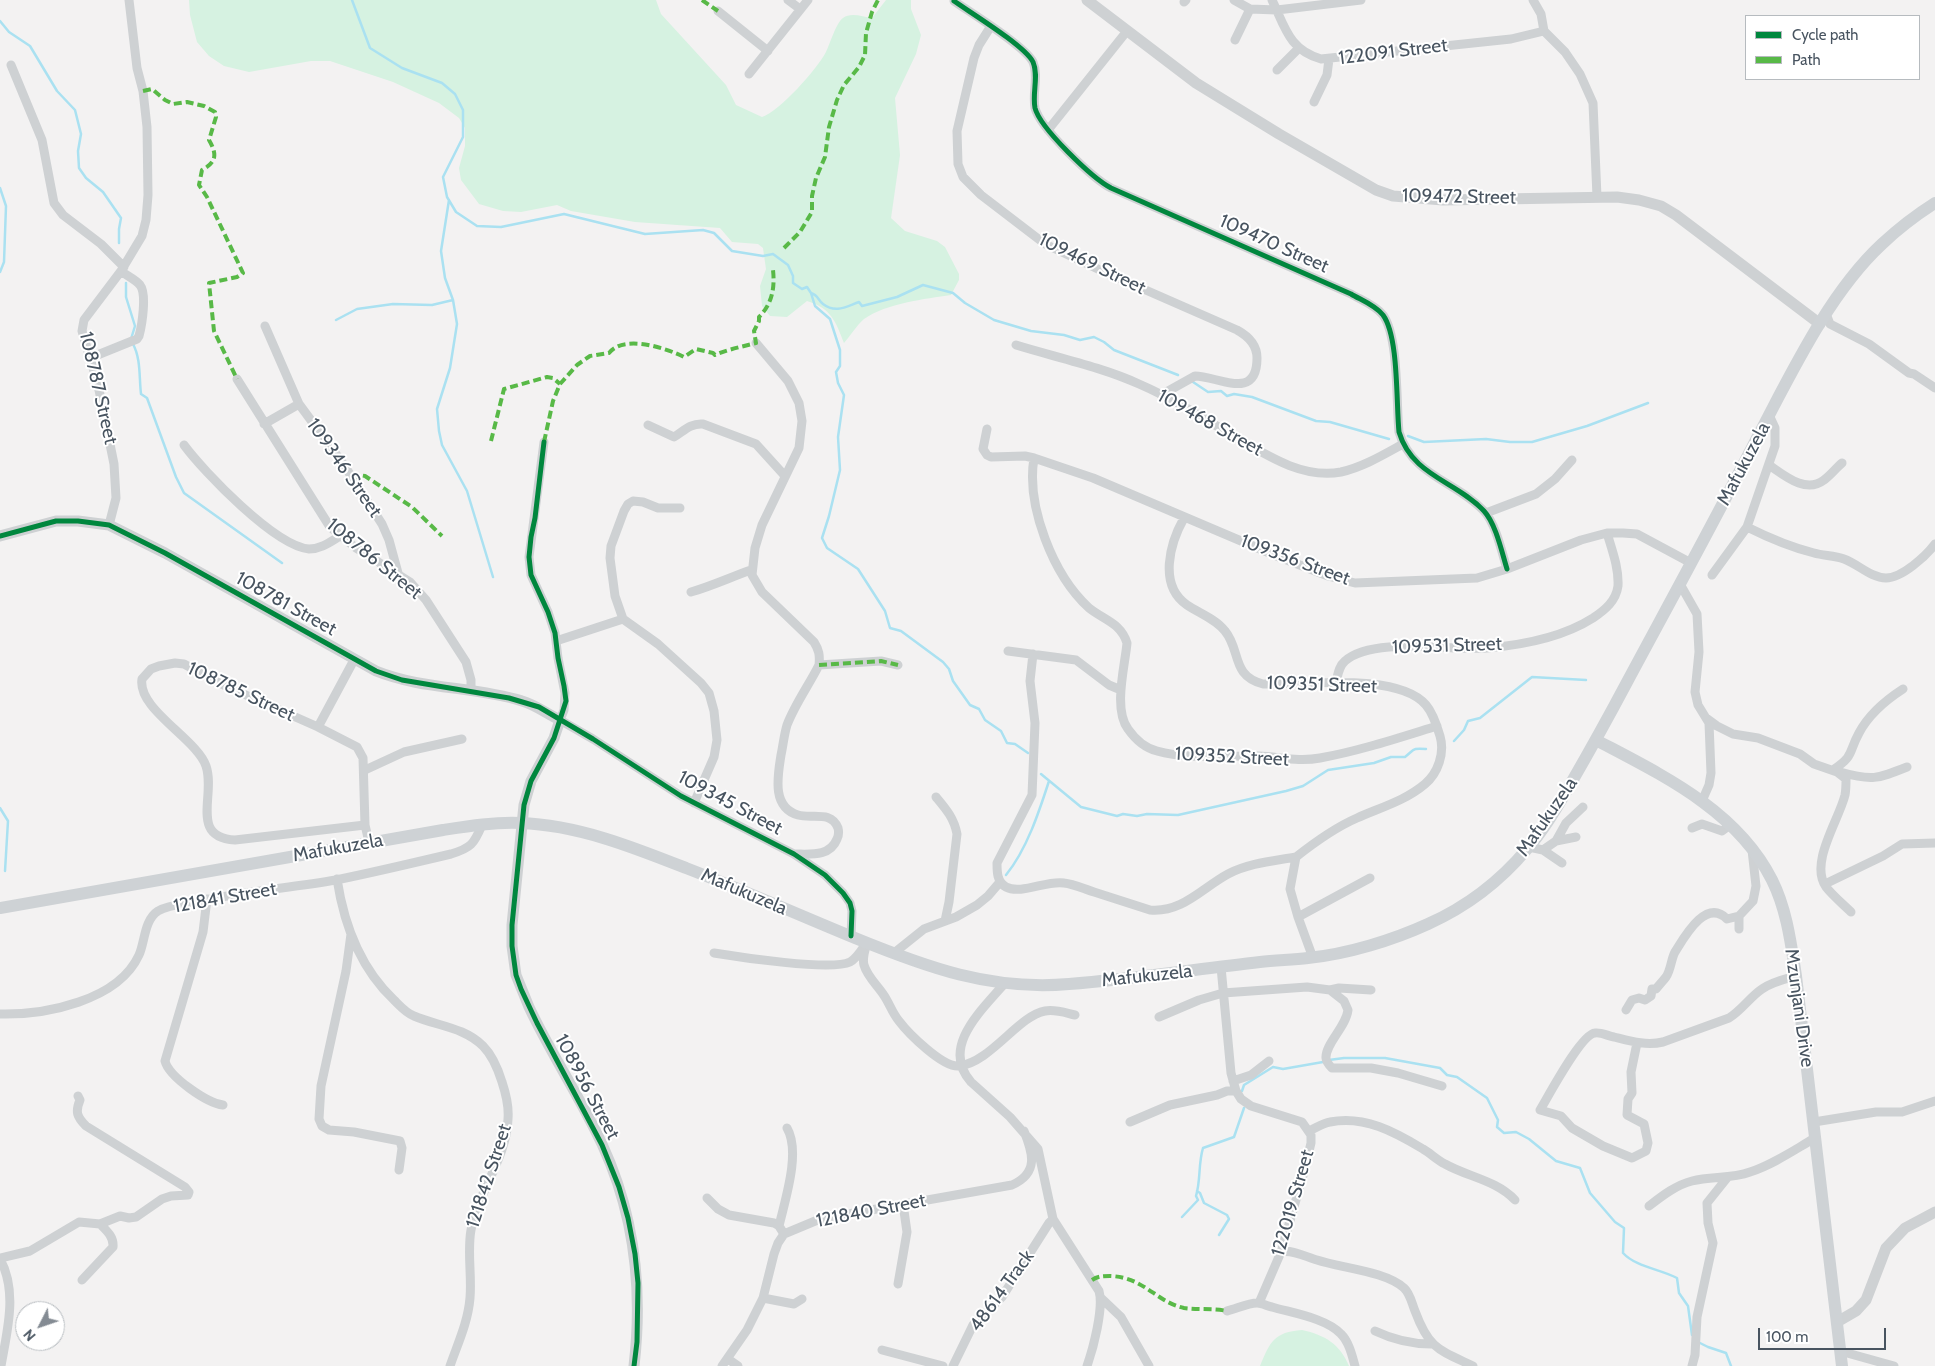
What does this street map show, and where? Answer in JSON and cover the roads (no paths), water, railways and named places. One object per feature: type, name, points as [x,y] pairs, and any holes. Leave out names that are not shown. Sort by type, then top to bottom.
[{"type":"main road","name":"Mafukuzela","points":[[0,908],[370,842],[482,824],[523,823],[565,829],[619,843],[921,963],[973,979],[1004,984],[1064,985],[1263,961],[1313,958],[1399,936],[1432,922],[1466,903],[1494,882],[1530,847],[1556,809],[1596,740],[1769,415],[1823,319],[1852,276],[1880,246],[1904,225],[1935,203]]},
{"type":"main road","name":"Mzunjani Drive","points":[[1596,740],[1650,769],[1702,802],[1730,824],[1752,850],[1772,880],[1782,905],[1796,976],[1842,1366]]},
{"type":"street","name":"108787 Street","points":[[109,525],[116,498],[114,464],[100,393],[82,331],[84,320],[122,269],[145,228],[148,195],[146,119],[143,91],[137,68],[129,0]]},
{"type":"street","points":[[788,0],[800,9]]},
{"type":"street","points":[[749,74],[808,0]]},
{"type":"street","name":"109472 Street","points":[[1087,0],[1127,32],[1218,98],[1376,190],[1393,196],[1442,200],[1596,197],[1639,200],[1661,206],[1823,319]]},
{"type":"street","points":[[1234,0],[1250,8],[1277,10],[1361,0]]},
{"type":"street","points":[[1272,0],[1298,49],[1277,70]]},
{"type":"street","points":[[1533,0],[1541,14],[1544,31],[1565,52],[1580,74],[1593,103],[1596,197]]},
{"type":"street","name":"109470 Street","points":[[954,1],[1024,51],[1033,62],[1036,111],[1048,130],[1079,162],[1105,184],[1351,294],[1376,308],[1382,314],[1390,330],[1399,432],[1402,444]]},
{"type":"street","points":[[1235,40],[1250,8]]},
{"type":"street","points":[[718,11],[768,51]]},
{"type":"street","name":"109469 Street","points":[[991,26],[974,58],[957,131],[958,164],[963,177],[981,195],[1045,244],[1238,330],[1247,336],[1253,344],[1257,355],[1256,363],[1253,374],[1247,382],[1240,384],[1230,383],[1195,376],[1161,394]]},
{"type":"street","name":"122091 Street","points":[[1298,49],[1313,57],[1329,59],[1511,38],[1544,31]]},
{"type":"street","points":[[1048,130],[1127,32]]},
{"type":"street","points":[[1314,102],[1327,75],[1329,59]]},
{"type":"street","points":[[11,65],[42,140],[54,203],[63,215],[101,244],[142,289],[142,326],[137,339],[90,358]]},
{"type":"street","points":[[1823,319],[1868,344],[1912,375],[1914,374],[1935,388]]},
{"type":"street","points":[[265,326],[299,404]]},
{"type":"street","points":[[756,344],[788,381],[795,392],[801,411],[802,426],[799,448],[762,525],[755,548],[751,570],[756,584],[814,642],[819,650],[819,665],[881,661],[898,665]]},
{"type":"street","name":"109468 Street","points":[[1016,345],[1118,375],[1161,394],[1274,459],[1311,471],[1339,472],[1354,468],[1402,444]]},
{"type":"street","name":"108786 Street","points":[[237,379],[322,517],[340,536],[398,573],[420,592],[466,662],[470,672],[470,690]]},
{"type":"street","name":"109346 Street","points":[[264,424],[299,404],[339,458],[382,524],[389,540],[398,573]]},
{"type":"street","points":[[1712,575],[1747,527],[1770,465],[1776,437],[1775,428],[1769,415]]},
{"type":"street","points":[[648,425],[674,438],[688,426],[703,424],[748,440],[756,444],[785,476]]},
{"type":"street","name":"109356 Street","points":[[987,429],[983,449],[991,457],[1025,456],[1093,478],[1184,518],[1328,576],[1355,583],[1478,578],[1507,569],[1581,540],[1608,533],[1637,534],[1691,563]]},
{"type":"street","points":[[544,442],[529,557],[531,575],[553,623],[566,701],[560,720]]},
{"type":"street","points":[[184,444],[201,466],[245,509],[290,544],[301,548],[316,548],[340,536]]},
{"type":"street","points":[[1402,444],[1410,456],[1421,466],[1486,513],[1498,540],[1507,569]]},
{"type":"street","name":"109352 Street","points":[[1034,458],[1032,490],[1052,560],[1085,603],[1114,624],[1125,636],[1127,643],[1121,690],[1123,719],[1127,728],[1149,748],[1174,755],[1310,759],[1367,747],[1437,726]]},
{"type":"street","points":[[1486,513],[1536,494],[1555,479],[1572,460]]},
{"type":"street","points":[[1770,465],[1792,480],[1811,485],[1824,480],[1842,463]]},
{"type":"street","points":[[680,508],[658,508],[643,502],[633,501],[628,504],[614,538],[610,558],[615,596],[623,619],[675,659],[709,693],[714,711],[717,740],[714,757],[694,803]]},
{"type":"street","name":"109351 Street","points":[[1184,518],[1174,536],[1172,550],[1170,576],[1174,593],[1187,605],[1218,624],[1225,631],[1240,668],[1255,682],[1263,684],[1366,683],[1400,690],[1418,698],[1427,705],[1437,726],[1443,747],[1438,764],[1426,784],[1383,808],[1338,827],[1296,857]]},
{"type":"street","name":"108781 Street","points":[[0,536],[56,521],[78,521],[109,525],[166,553],[376,671],[402,680],[470,690],[522,701],[539,707],[560,720]]},
{"type":"street","points":[[1747,527],[1781,544],[1816,554],[1846,559],[1884,578],[1896,575],[1914,564],[1928,553],[1935,544]]},
{"type":"street","name":"109531 Street","points":[[1336,682],[1344,661],[1363,652],[1410,646],[1487,648],[1518,643],[1576,628],[1605,610],[1614,599],[1618,586],[1616,567],[1608,533]]},
{"type":"street","points":[[691,592],[710,587],[751,570]]},
{"type":"street","points":[[1680,584],[1697,614],[1699,652],[1695,692],[1698,705],[1709,723],[1711,773],[1709,785],[1702,802]]},
{"type":"street","points":[[556,641],[623,619]]},
{"type":"street","points":[[1008,651],[1076,660],[1109,685],[1121,690]]},
{"type":"street","points":[[1033,654],[1030,681],[1035,723],[1032,795],[997,863],[997,874],[1000,882],[1006,887],[1013,889],[1063,882],[1150,910],[1162,911],[1175,908],[1236,870],[1296,857],[1290,889],[1313,958]]},
{"type":"street","name":"108785 Street","points":[[318,727],[354,660]]},
{"type":"street","name":"108785 Street","points":[[365,825],[235,840],[225,840],[216,836],[207,821],[208,788],[206,766],[196,752],[159,714],[145,696],[142,688],[142,678],[151,669],[158,666],[175,663],[184,664],[222,684],[318,727],[357,747],[363,758],[365,770],[363,788],[365,825],[370,842]]},
{"type":"street","name":"109345 Street","points":[[794,854],[824,852],[836,843],[839,835],[838,829],[830,818],[800,815],[790,810],[780,799],[778,789],[787,726],[819,665]]},
{"type":"street","points":[[1833,770],[1844,763],[1850,756],[1859,731],[1884,700],[1903,689]]},
{"type":"street","points":[[1706,718],[1716,726],[1733,734],[1758,738],[1787,748],[1814,764],[1863,779],[1884,776],[1907,767]]},
{"type":"street","name":"109345 Street","points":[[560,720],[694,803],[794,854],[831,880],[850,903],[852,911],[851,936]]},
{"type":"street","name":"108956 Street","points":[[560,720],[554,738],[531,781],[524,805],[512,925],[512,946],[516,975],[537,1023],[602,1145],[619,1186],[628,1218],[638,1283],[637,1342],[634,1366]]},
{"type":"street","points":[[365,770],[404,752],[462,739]]},
{"type":"street","points":[[1833,770],[1846,779],[1846,787],[1840,809],[1826,844],[1821,875],[1825,884],[1851,912]]},
{"type":"street","points":[[936,798],[949,812],[956,826],[957,834],[945,920]]},
{"type":"street","points":[[1544,850],[1556,841],[1566,823],[1583,806]]},
{"type":"street","name":"121841 Street","points":[[0,1014],[28,1014],[45,1011],[88,998],[109,988],[120,980],[135,963],[140,954],[150,919],[156,912],[207,899],[337,880],[462,851],[473,844],[482,824]]},
{"type":"street","points":[[1692,828],[1702,824],[1722,831],[1730,824]]},
{"type":"street","points":[[1556,841],[1576,837]]},
{"type":"street","points":[[1825,884],[1883,856],[1902,844],[1935,843]]},
{"type":"street","points":[[1530,847],[1544,850],[1562,863]]},
{"type":"street","points":[[1626,1010],[1632,1000],[1639,998],[1645,1000],[1651,996],[1652,989],[1656,989],[1667,976],[1686,933],[1693,928],[1698,919],[1713,912],[1718,912],[1728,919],[1738,916],[1754,901],[1756,886],[1752,850]]},
{"type":"street","points":[[1298,917],[1370,878]]},
{"type":"street","name":"121842 Street","points":[[337,880],[345,919],[370,972],[379,986],[402,1008],[415,1016],[461,1031],[482,1045],[488,1051],[499,1072],[506,1097],[507,1130],[474,1218],[470,1238],[471,1282],[469,1308],[466,1323],[450,1366]]},
{"type":"street","points":[[894,953],[924,929],[956,917],[977,905],[1000,882]]},
{"type":"street","points":[[207,899],[203,932],[165,1061],[170,1071],[184,1083],[211,1102],[223,1105]]},
{"type":"street","points":[[1738,916],[1739,929]]},
{"type":"street","points":[[351,934],[346,971],[321,1086],[319,1119],[322,1126],[329,1130],[354,1132],[400,1141],[402,1148],[399,1170]]},
{"type":"street","points":[[714,954],[788,963],[842,964],[854,960],[867,943]]},
{"type":"street","points":[[867,943],[863,959],[864,965],[868,974],[886,998],[897,1019],[941,1060],[955,1066],[974,1060],[997,1046],[1036,1014],[1052,1010],[1075,1015]]},
{"type":"street","points":[[1130,1122],[1170,1105],[1227,1091],[1236,1091],[1233,1081],[1221,967]]},
{"type":"street","points":[[1637,1042],[1631,1072],[1632,1093],[1628,1099],[1627,1115],[1644,1124],[1648,1144],[1646,1151],[1632,1158],[1603,1146],[1572,1128],[1561,1116],[1540,1110],[1586,1036],[1595,1033],[1637,1042],[1654,1044],[1663,1042],[1729,1018],[1737,1013],[1762,989],[1775,982],[1796,976]]},
{"type":"street","points":[[1004,984],[967,1029],[961,1045],[961,1065],[971,1082],[1034,1142],[1040,1155],[1053,1219],[1092,1280],[1101,1298],[1121,1317],[1149,1366]]},
{"type":"street","points":[[1159,1017],[1199,1000],[1223,993],[1307,987],[1330,990],[1339,988],[1371,990]]},
{"type":"street","points":[[1330,990],[1344,1001],[1348,1010],[1344,1025],[1329,1047],[1326,1057],[1326,1061],[1332,1068],[1371,1068],[1398,1073],[1442,1086]]},
{"type":"street","points":[[1233,1081],[1251,1075],[1269,1061]]},
{"type":"street","name":"122019 Street","points":[[1236,1091],[1251,1106],[1302,1122],[1311,1135],[1311,1143],[1281,1252],[1259,1303]]},
{"type":"street","points":[[1,1366],[9,1321],[10,1296],[5,1271],[0,1259],[30,1251],[79,1222],[100,1224],[120,1216],[136,1217],[162,1199],[188,1195],[189,1192],[185,1187],[86,1126],[78,1117],[77,1111],[80,1100],[78,1096]]},
{"type":"street","points":[[1814,1122],[1876,1112],[1902,1112],[1935,1101]]},
{"type":"street","points":[[1309,1131],[1328,1122],[1340,1120],[1382,1126],[1445,1164],[1496,1185],[1515,1200]]},
{"type":"street","points":[[738,1366],[725,1362],[747,1330],[763,1298],[782,1230],[790,1180],[792,1152],[791,1135],[787,1128]]},
{"type":"street","name":"121840 Street","points":[[782,1230],[820,1219],[991,1189],[1018,1182],[1027,1174],[1032,1162],[1032,1151],[1024,1132]]},
{"type":"street","points":[[1649,1206],[1667,1193],[1689,1182],[1726,1178],[1749,1173],[1768,1165],[1816,1138]]},
{"type":"street","points":[[1692,1366],[1695,1355],[1697,1317],[1713,1243],[1708,1223],[1707,1203],[1726,1178]]},
{"type":"street","points":[[707,1198],[718,1209],[729,1215],[774,1224],[782,1230]]},
{"type":"street","points":[[898,1284],[906,1232],[903,1204]]},
{"type":"street","points":[[1836,1322],[1856,1311],[1866,1300],[1886,1248],[1905,1228],[1935,1212]]},
{"type":"street","name":"48614 Track","points":[[953,1366],[973,1325],[1002,1297],[1053,1219]]},
{"type":"street","points":[[82,1280],[113,1246],[111,1236],[100,1224]]},
{"type":"street","points":[[1281,1252],[1286,1250],[1318,1261],[1388,1279],[1402,1286],[1409,1294],[1421,1328],[1431,1344],[1473,1366]]},
{"type":"street","points":[[763,1298],[794,1304],[802,1298]]},
{"type":"street","points":[[1087,1366],[1100,1314],[1101,1298]]},
{"type":"street","points":[[1227,1311],[1259,1303],[1289,1311],[1334,1328],[1346,1340],[1355,1366]]},
{"type":"street","points":[[1375,1331],[1392,1339],[1413,1344],[1431,1344]]},
{"type":"street","points":[[882,1350],[942,1366]]},
{"type":"street","points":[[1840,1350],[1894,1366]]},
{"type":"waterway","points":[[352,0],[370,48],[402,68],[442,83],[455,94],[463,110],[463,137],[443,177],[447,197],[456,212],[477,226],[501,227],[564,214],[645,234],[703,230],[714,233],[732,251],[763,256],[773,254],[788,265],[793,276],[793,283],[802,289],[807,287],[811,293],[828,307],[837,309],[859,302],[862,306],[897,297],[923,285],[953,293],[965,303],[994,320],[1031,331],[1064,335],[1080,340],[1094,337],[1114,350],[1178,375]]},
{"type":"waterway","points":[[0,21],[9,32],[30,46],[57,91],[75,110],[81,134],[78,151],[79,168],[86,178],[103,192],[121,218],[119,243]]},
{"type":"waterway","points":[[0,188],[6,206],[4,262],[0,272]]},
{"type":"waterway","points":[[449,200],[441,251],[445,278],[453,300],[457,324],[450,368],[437,409],[439,431],[442,445],[467,491],[493,577]]},
{"type":"waterway","points":[[126,283],[126,297],[135,326],[131,339]]},
{"type":"waterway","points":[[811,293],[815,306],[830,319],[840,350],[840,366],[836,372],[838,383],[844,395],[838,437],[840,470],[822,538],[827,548],[858,569],[885,611],[890,628],[901,631],[943,662],[949,669],[953,681],[970,705],[979,709],[985,720],[1001,731],[1007,743],[1015,744],[1028,753]]},
{"type":"waterway","points":[[336,320],[357,309],[393,304],[432,305],[453,300]]},
{"type":"waterway","points":[[133,344],[139,362],[141,394],[147,398],[176,477],[184,493],[282,563]]},
{"type":"waterway","points":[[1193,382],[1208,392],[1221,391],[1227,396],[1234,394],[1252,397],[1316,421],[1330,422],[1389,439]]},
{"type":"waterway","points":[[1408,436],[1424,442],[1486,439],[1532,442],[1587,426],[1648,403]]},
{"type":"waterway","points":[[1454,741],[1464,730],[1468,721],[1480,718],[1532,677],[1586,680]]},
{"type":"waterway","points":[[1041,774],[1081,807],[1117,816],[1123,814],[1137,816],[1147,814],[1178,815],[1303,786],[1328,770],[1374,763],[1391,757],[1405,757],[1414,750],[1426,749]]},
{"type":"waterway","points":[[1006,875],[1020,854],[1037,818],[1049,781]]},
{"type":"waterway","points":[[0,808],[8,821],[5,871]]},
{"type":"waterway","points":[[1329,1060],[1385,1058],[1440,1068],[1447,1075],[1457,1077],[1487,1098],[1498,1120],[1497,1127],[1504,1133],[1516,1132],[1529,1139],[1556,1161],[1580,1168],[1590,1193],[1615,1222],[1624,1228],[1623,1253],[1641,1265],[1677,1278],[1679,1293],[1688,1306],[1692,1335]]},
{"type":"waterway","points":[[1242,1091],[1244,1085],[1273,1067],[1283,1069],[1323,1062]]},
{"type":"waterway","points":[[1182,1217],[1198,1200],[1196,1196],[1203,1148],[1234,1137],[1244,1108]]},
{"type":"waterway","points":[[1197,1191],[1200,1193],[1204,1203],[1227,1215],[1229,1219],[1219,1235]]},
{"type":"waterway","points":[[1698,1342],[1726,1353],[1731,1366]]}]
